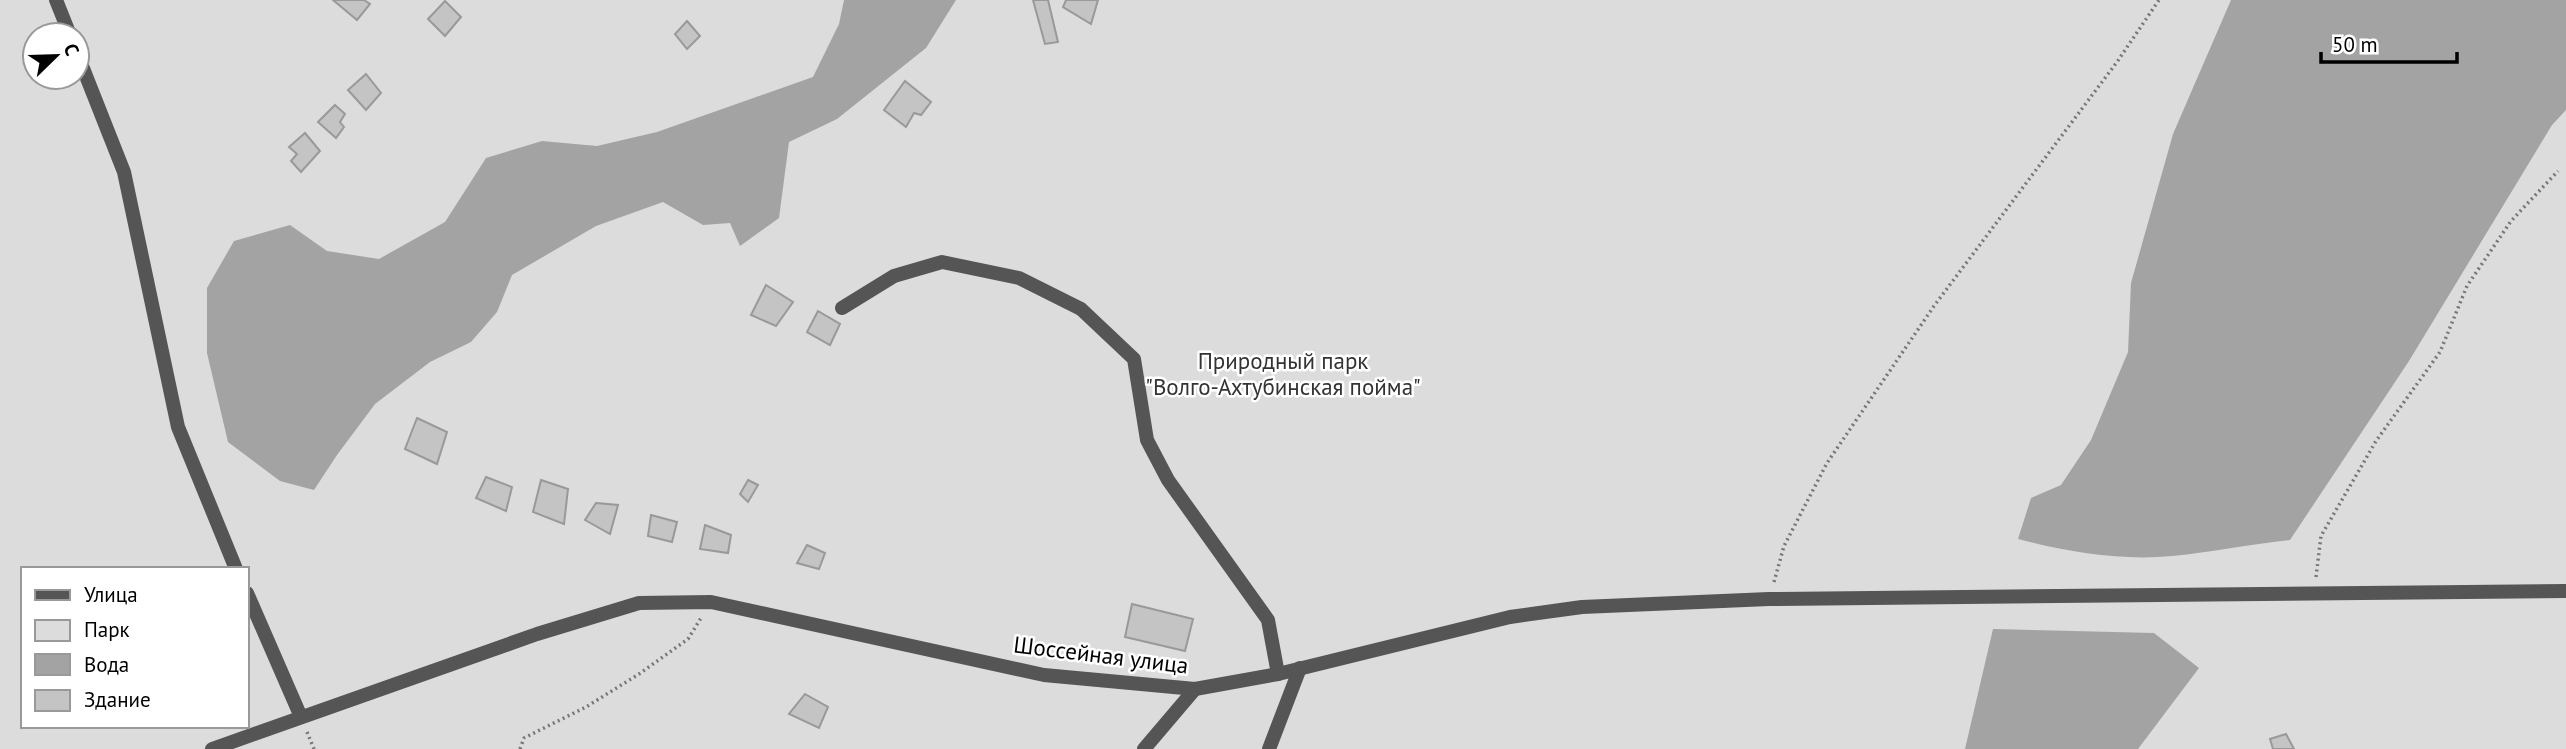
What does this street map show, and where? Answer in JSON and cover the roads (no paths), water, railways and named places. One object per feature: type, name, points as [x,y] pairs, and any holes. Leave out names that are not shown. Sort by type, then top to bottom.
[{"type":"street","points":[[56,0],[64,21]]},
{"type":"street","points":[[91,88],[124,172],[178,427],[235,567]]},
{"type":"street","points":[[842,308],[894,276],[942,262],[1019,278],[1081,309],[1134,359],[1147,440],[1168,480],[1268,620],[1278,674]]},
{"type":"street","name":"Шоссейная улица","points":[[212,749],[537,634],[639,603],[711,602],[1044,676],[1195,690],[1278,674],[1510,617],[1582,607],[1769,599],[2566,591]]},
{"type":"street","points":[[248,595],[301,718]]},
{"type":"street","points":[[1269,749],[1300,668]]},
{"type":"street","points":[[1144,749],[1195,690]]},
{"type":"water","points":[[844,0],[956,0],[926,48],[837,119],[789,142],[779,218],[740,246],[730,223],[703,225],[663,202],[596,226],[512,275],[497,312],[471,342],[430,362],[375,404],[314,490],[280,481],[228,442],[207,353],[207,288],[234,241],[290,225],[327,251],[379,259],[445,222],[486,158],[542,141],[597,146],[657,132],[813,77],[839,24]]},
{"type":"water","points":[[2231,0],[2566,0],[2566,110],[2552,125],[2409,361],[2290,540],[2172,556],[2134,557],[2075,551],[2018,539],[2031,498],[2061,485],[2091,440],[2128,352],[2131,283],[2173,134]]},
{"type":"water","points":[[1993,629],[2154,633],[2199,668],[2138,749],[1965,749]]},
{"type":"park label","name":"Природный парк \"Волго-Ахтубинская пойма\"","points":[[1283,374]]}]
